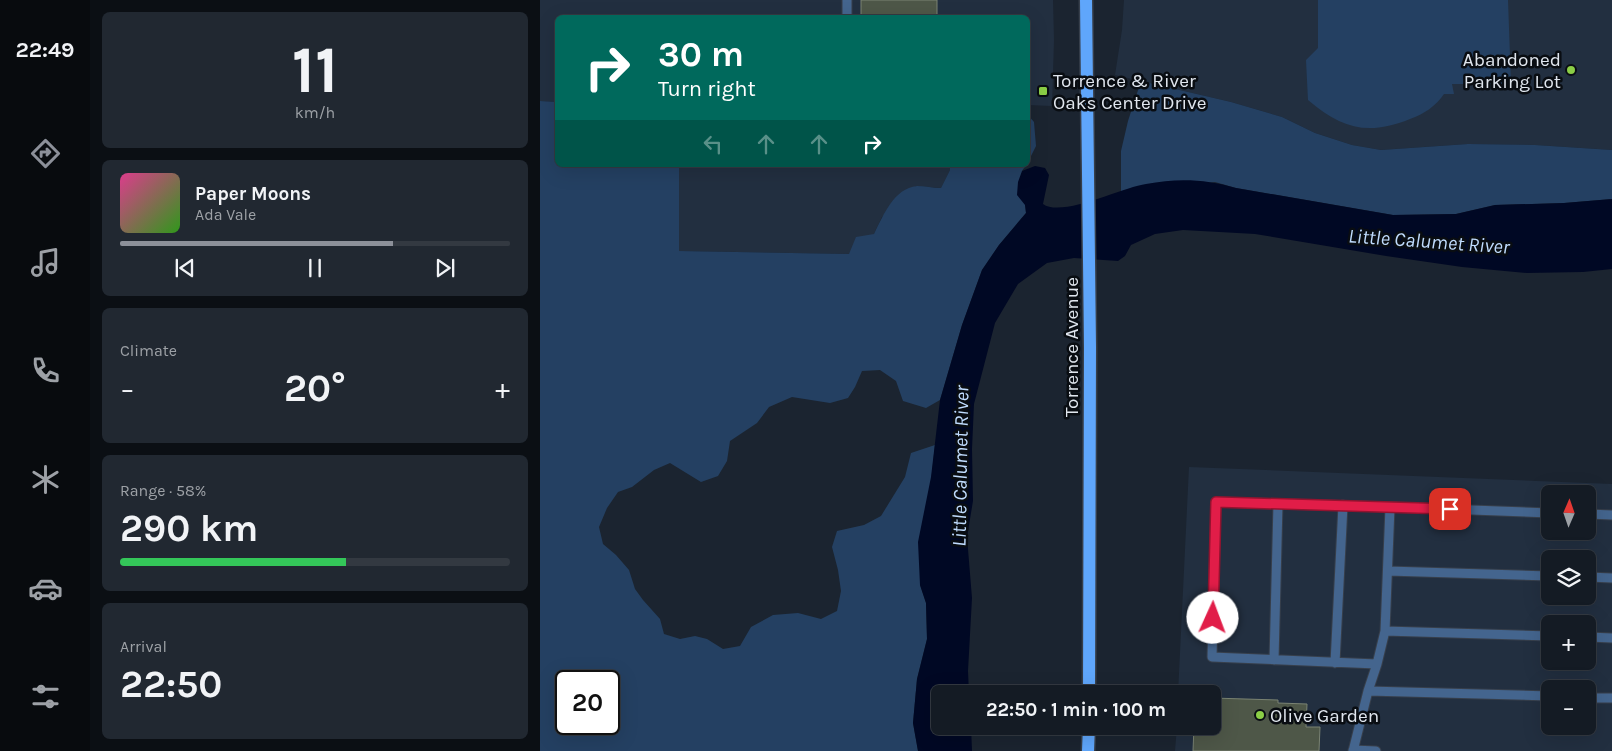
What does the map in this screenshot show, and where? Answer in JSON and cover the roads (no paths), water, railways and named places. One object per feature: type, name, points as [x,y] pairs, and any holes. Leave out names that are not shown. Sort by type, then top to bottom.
[{"type":"main road","name":"Torrence Avenue","points":[[1086,0],[1090,347],[1089,685]]},
{"type":"main road","points":[[1088,751],[1089,735]]},
{"type":"lane","points":[[847,0],[847,15]]},
{"type":"lane","points":[[1377,664],[1212,657],[1216,502],[1541,513]]},
{"type":"lane","points":[[1274,660],[1278,504]]},
{"type":"lane","points":[[1335,663],[1343,506]]},
{"type":"lane","points":[[1376,751],[1353,751],[1385,631],[1390,507]]},
{"type":"lane","points":[[1596,514],[1612,515]]},
{"type":"lane","points":[[1388,571],[1541,576]]},
{"type":"lane","points":[[1596,577],[1612,578]]},
{"type":"lane","points":[[1385,631],[1541,636]]},
{"type":"lane","points":[[1596,638],[1612,638]]},
{"type":"lane","points":[[1368,690],[1541,696]]},
{"type":"lane","points":[[1596,698],[1612,698]]},
{"type":"water","name":"Little Calumet River","points":[[1035,166],[1045,168],[1049,175],[1043,204],[1052,207],[1078,205],[1136,186],[1180,180],[1203,181],[1393,215],[1456,214],[1495,205],[1564,203],[1612,199],[1612,269],[1583,272],[1527,273],[1462,267],[1255,234],[1183,230],[1155,234],[1131,245],[1125,256],[1118,261],[1074,258],[1047,263],[1018,284],[995,323],[974,404],[972,449],[973,501],[967,537],[972,598],[969,685],[931,685],[931,735],[971,735],[972,751],[918,751],[913,723],[917,679],[927,639],[926,603],[920,585],[918,542],[931,477],[940,400],[962,325],[982,270],[999,245],[1026,213],[1025,205],[1017,195],[1018,182],[1022,171]]},
{"type":"place","name":"Abandoned Parking Lot","points":[[1571,70]]},
{"type":"place","name":"Torrence & River Oaks Center Drive","points":[[1043,91]]},
{"type":"place","name":"Olive Garden","points":[[1260,715]]}]
